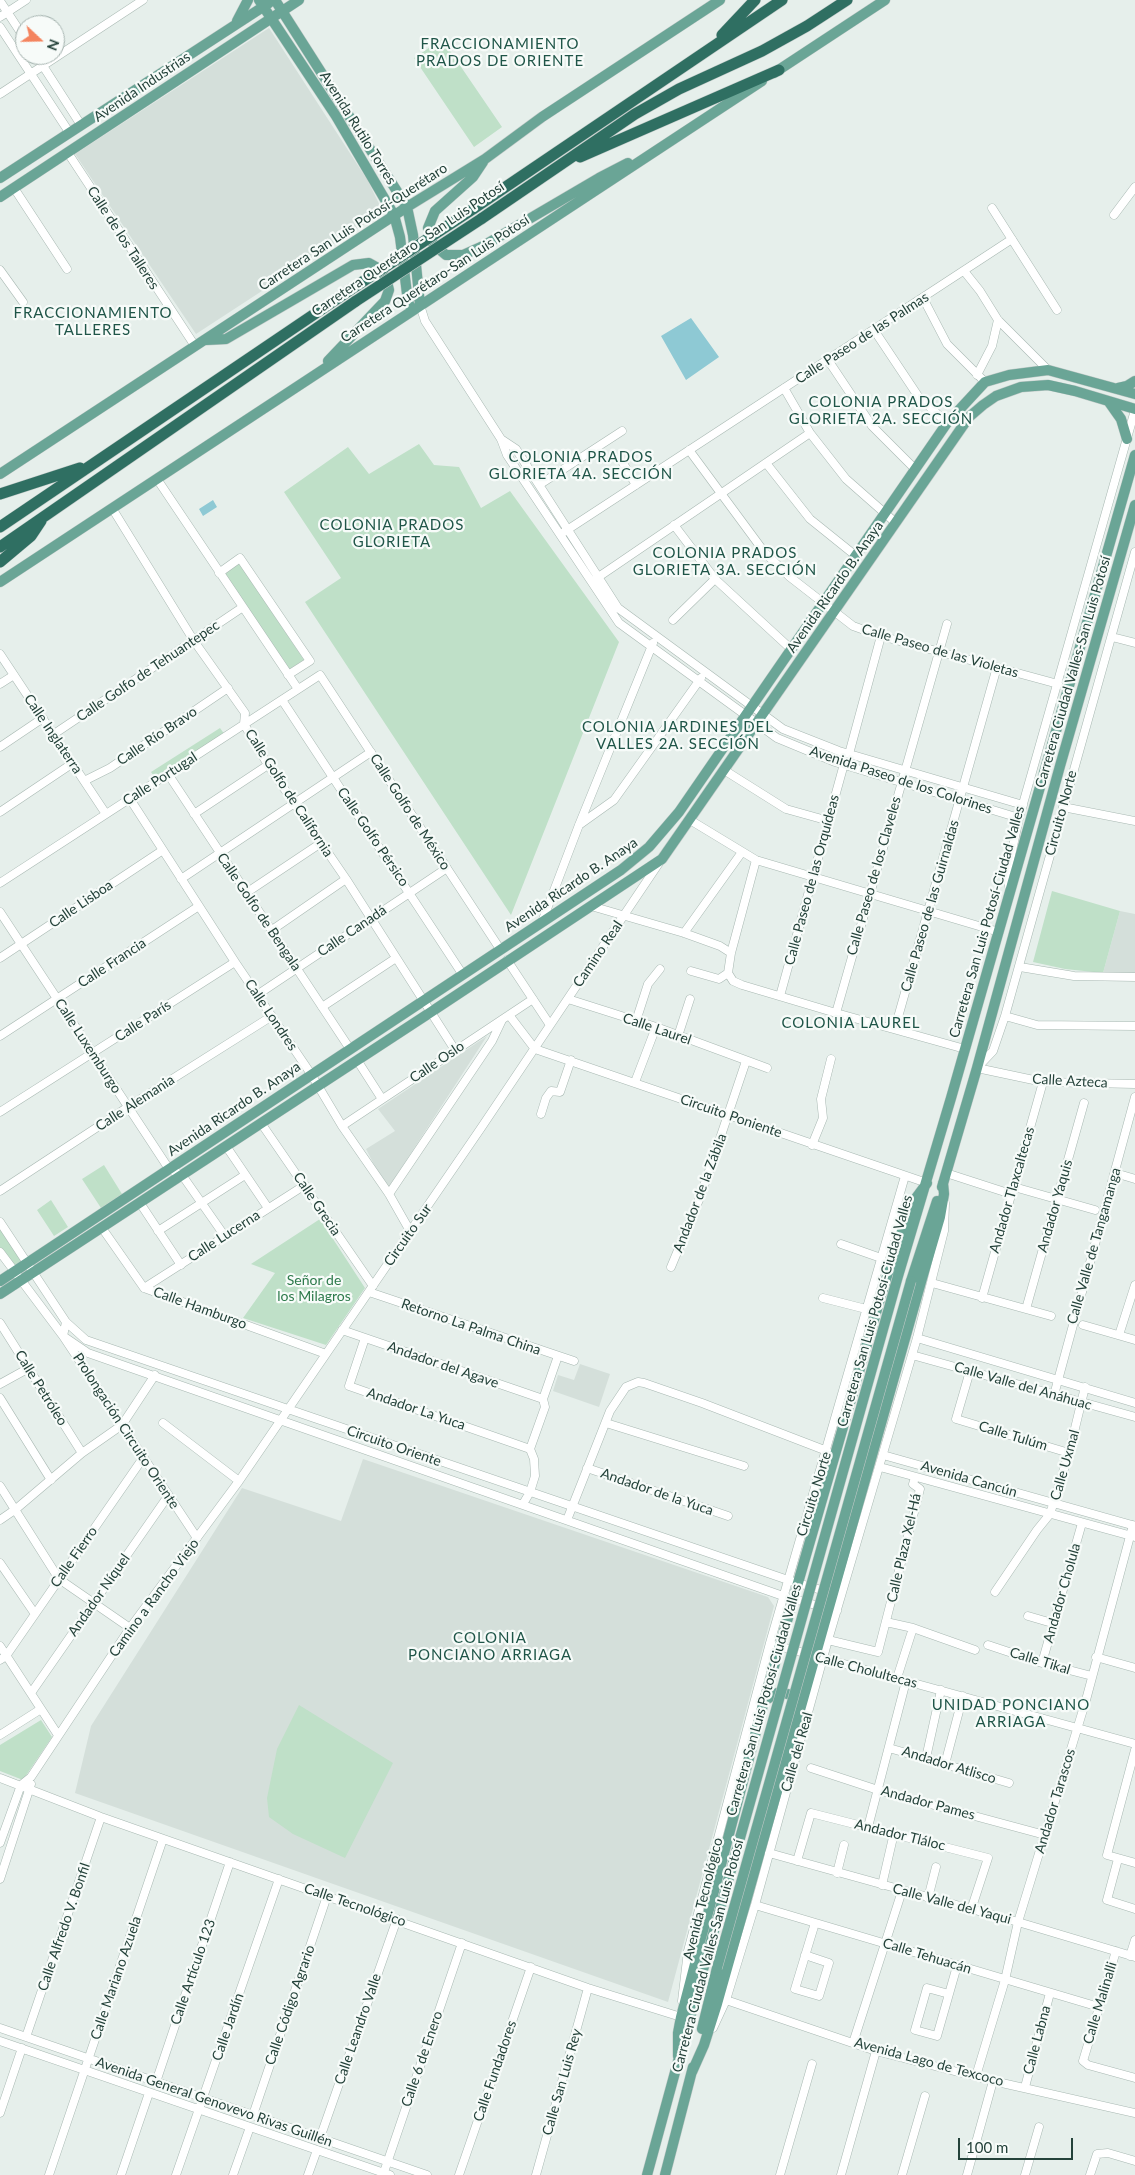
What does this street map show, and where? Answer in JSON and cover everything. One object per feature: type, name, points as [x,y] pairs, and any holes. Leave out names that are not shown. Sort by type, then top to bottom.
[{"type":"highway","points":[[706,52],[755,0]]},
{"type":"highway","name":"Carretera Querétaro - San Luis Potosí","points":[[0,526],[782,0]]},
{"type":"highway","name":"Carretera Querétaro - San Luis Potosí","points":[[0,547],[356,301],[635,114],[679,89],[762,51],[807,26],[846,0]]},
{"type":"highway","points":[[554,169],[779,70]]},
{"type":"highway","points":[[0,494],[94,464]]},
{"type":"highway","points":[[0,562],[31,536],[47,513]]},
{"type":"main road","points":[[234,26],[248,0]]},
{"type":"main road","name":"Avenida Industrias","points":[[0,178],[234,26],[261,3],[274,0]]},
{"type":"main road","name":"Avenida Rutilo Torres","points":[[274,0],[283,11],[407,207],[413,235],[416,308]]},
{"type":"main road","name":"Avenida Industrias","points":[[0,197],[68,154],[299,0]]},
{"type":"main road","name":"Carretera San Luis Potosí-Querétaro","points":[[0,474],[394,215],[485,159],[542,117],[720,0]]},
{"type":"main road","name":"Carretera Querétaro-San Luis Potosí","points":[[0,582],[885,0]]},
{"type":"main road","name":"Avenida Rutilo Torres","points":[[261,3],[336,116],[394,215],[400,237],[408,302],[416,308]]},
{"type":"main road","points":[[485,159],[473,177],[435,212],[428,228],[433,244],[446,255],[463,255],[483,246],[623,165],[641,160]]},
{"type":"main road","points":[[199,343],[226,339],[353,265],[369,263],[378,268],[386,278],[389,290],[385,302],[318,373]]},
{"type":"main road","points":[[981,378],[1048,370],[1135,394]]},
{"type":"main road","points":[[1031,372],[1031,386]]},
{"type":"main road","name":"Avenida Ricardo B. Anaya","points":[[0,1281],[423,999],[463,975],[621,870],[649,847],[679,812],[947,423],[981,378]]},
{"type":"main road","points":[[1115,388],[1127,386],[1135,381]]},
{"type":"main road","name":"Avenida Ricardo B. Anaya","points":[[0,1294],[662,859],[759,718],[835,613],[969,417],[996,396],[1021,387],[1048,385],[1135,410]]},
{"type":"main road","points":[[1108,401],[1121,419],[1131,438]]},
{"type":"main road","name":"Carretera San Luis Potosí-Ciudad Valles","points":[[647,2175],[678,2056],[696,1962],[927,1183],[1135,455]]},
{"type":"main road","name":"Carretera Ciudad Valles-San Luis Potosí","points":[[665,2175],[717,1968],[911,1281],[977,1068],[1068,736],[1135,505]]},
{"type":"main road","points":[[692,2072],[704,2045],[800,1708],[819,1657],[836,1594],[840,1565],[940,1217],[944,1194],[944,1178]]},
{"type":"main road","points":[[678,2056],[678,2032],[681,2018],[696,1962],[729,1818],[764,1701],[775,1645],[788,1597],[793,1581],[806,1555],[882,1292],[910,1206],[927,1183]]},
{"type":"main road","points":[[806,1555],[821,1566],[834,1567],[840,1565]]},
{"type":"main road","points":[[764,1701],[777,1693],[784,1693],[791,1696],[800,1708]]},
{"type":"street","points":[[0,17],[26,0]]},
{"type":"street","points":[[0,94],[143,0]]},
{"type":"street","points":[[0,1],[15,23]]},
{"type":"street","points":[[0,27],[69,132]]},
{"type":"street","points":[[43,66],[81,125]]},
{"type":"street","name":"Calle de los Talleres","points":[[68,154],[199,343]]},
{"type":"street","points":[[1114,215],[1135,187]]},
{"type":"street","points":[[14,188],[67,269]]},
{"type":"street","points":[[992,208],[1058,310]]},
{"type":"street","name":"Calle Paseo de las Palmas","points":[[560,534],[1012,239]]},
{"type":"street","points":[[0,270],[23,302]]},
{"type":"street","points":[[964,271],[980,291],[998,320],[1048,370]]},
{"type":"street","points":[[923,298],[947,344],[981,378],[992,346],[998,320]]},
{"type":"street","name":"Avenida Paseo de los Colorines","points":[[416,308],[502,439],[507,455],[619,623],[746,716],[759,718],[849,754],[1023,805]]},
{"type":"street","points":[[874,330],[918,396],[947,423]]},
{"type":"street","points":[[828,360],[872,426],[915,469]]},
{"type":"street","points":[[784,388],[810,433],[846,479],[896,523]]},
{"type":"street","points":[[1009,896],[1009,865],[1019,818],[1058,684],[1091,560],[1131,438],[1135,410]]},
{"type":"street","points":[[538,485],[622,431]]},
{"type":"street","points":[[590,582],[810,433]]},
{"type":"street","name":"Avenida Paseo de los Colorines","points":[[502,439],[516,449],[618,608],[752,706],[759,718],[777,738],[844,764],[1019,818]]},
{"type":"street","points":[[507,455],[516,449]]},
{"type":"street","name":"Calle Paseo de las Violetas","points":[[689,450],[766,554],[790,577],[853,626],[881,636],[1058,684]]},
{"type":"street","points":[[516,466],[523,461]]},
{"type":"street","points":[[623,463],[636,485]]},
{"type":"street","points":[[766,463],[810,519],[856,556]]},
{"type":"street","points":[[157,479],[218,573],[298,689]]},
{"type":"street","name":"Calle Golfo de California","points":[[112,508],[194,641],[244,713],[244,724],[268,765],[346,879],[455,1050]]},
{"type":"street","points":[[674,525],[715,579],[791,649]]},
{"type":"street","name":"Circuito Norte","points":[[977,1068],[993,1051],[1005,1016],[1135,552]]},
{"type":"street","points":[[218,573],[240,558],[310,661],[288,675]]},
{"type":"street","points":[[673,620],[715,579]]},
{"type":"street","name":"Calle Golfo de Tehuantepec","points":[[54,734],[243,608]]},
{"type":"street","name":"Calle Paseo de los Claveles","points":[[836,1013],[947,624]]},
{"type":"street","points":[[849,754],[881,636]]},
{"type":"street","points":[[542,922],[579,825],[656,637]]},
{"type":"street","points":[[1112,637],[1135,643]]},
{"type":"street","name":"Calle Inglaterra","points":[[0,654],[106,814]]},
{"type":"street","name":"Calle Paseo de las Guirnaldas","points":[[895,1028],[997,668]]},
{"type":"street","points":[[579,825],[614,800],[704,672]]},
{"type":"street","points":[[0,684],[14,675]]},
{"type":"street","name":"Calle Portugal","points":[[0,883],[320,675]]},
{"type":"street","name":"Calle Golfo de México","points":[[320,675],[500,949]]},
{"type":"street","name":"Calle Río Bravo","points":[[84,781],[110,768],[228,688]]},
{"type":"street","name":"Calle Golfo Pérsico","points":[[282,700],[463,975]]},
{"type":"street","points":[[0,747],[43,718]]},
{"type":"street","points":[[181,879],[371,752]]},
{"type":"street","points":[[0,812],[73,763]]},
{"type":"street","name":"Calle Paseo de las Orquídeas","points":[[780,996],[844,764]]},
{"type":"street","points":[[194,814],[268,765]]},
{"type":"street","points":[[724,770],[786,809],[829,821]]},
{"type":"street","name":"Calle Golfo de Bengala","points":[[168,774],[350,1049]]},
{"type":"street","name":"Calle Londres","points":[[130,799],[235,962],[311,1074],[342,1126],[389,1194],[410,1231]]},
{"type":"street","points":[[1063,806],[1135,821]]},
{"type":"street","points":[[690,820],[756,860],[999,932]]},
{"type":"street","points":[[246,893],[321,842]]},
{"type":"street","name":"Calle Lisboa","points":[[0,958],[162,850]]},
{"type":"street","points":[[684,933],[742,852]]},
{"type":"street","name":"Camino Real","points":[[535,1049],[662,859]]},
{"type":"street","points":[[756,860],[731,953],[728,973],[733,981],[836,1013],[965,1049]]},
{"type":"street","name":"Calle Canadá","points":[[257,995],[447,868]]},
{"type":"street","points":[[272,930],[346,879]]},
{"type":"street","name":"Calle Francia","points":[[0,1036],[199,906]]},
{"type":"street","points":[[591,906],[684,933],[720,946],[731,953]]},
{"type":"street","name":"Calle Luxemburgo","points":[[0,912],[169,1169]]},
{"type":"street","points":[[322,1007],[396,958]]},
{"type":"street","points":[[507,960],[550,1025]]},
{"type":"street","name":"Calle París","points":[[0,1112],[235,962]]},
{"type":"street","points":[[1020,966],[1074,976],[1135,977]]},
{"type":"street","points":[[636,1021],[648,984],[660,969]]},
{"type":"street","points":[[691,971],[719,979],[728,973]]},
{"type":"street","name":"Calle Oslo","points":[[342,1126],[533,999]]},
{"type":"street","name":"Calle Laurel","points":[[568,999],[656,1027],[767,1068]]},
{"type":"street","points":[[678,1036],[690,999]]},
{"type":"street","name":"Calle Alemania","points":[[0,1191],[272,1016]]},
{"type":"street","points":[[1005,1016],[1037,1025],[1135,1026]]},
{"type":"street","points":[[389,1194],[492,1041],[506,1017],[535,1049]]},
{"type":"street","points":[[635,1082],[656,1027]]},
{"type":"street","name":"Circuito Poniente","points":[[535,1049],[927,1183]]},
{"type":"street","name":"Circuito Sur","points":[[280,1420],[535,1049]]},
{"type":"street","points":[[812,1145],[822,1118],[821,1099],[831,1058]]},
{"type":"street","points":[[357,1060],[382,1099]]},
{"type":"street","points":[[541,1114],[546,1098],[551,1091],[560,1092],[571,1060]]},
{"type":"street","name":"Andador de la Zábila","points":[[671,1267],[701,1195],[746,1060]]},
{"type":"street","name":"Calle Azteca","points":[[977,1068],[1043,1082],[1135,1084]]},
{"type":"street","name":"Andador Tlaxcaltecas","points":[[982,1298],[1043,1082]]},
{"type":"street","name":"Calle Valle de Tangamanga","points":[[1054,1395],[1135,1097]]},
{"type":"street","name":"Andador Yaquis","points":[[1026,1309],[1084,1103]]},
{"type":"street","name":"Calle Grecia","points":[[261,1123],[305,1185],[371,1289]]},
{"type":"street","points":[[226,1146],[268,1208]]},
{"type":"street","points":[[169,1169],[182,1175],[224,1235]]},
{"type":"street","points":[[1115,1173],[1135,1178]]},
{"type":"street","points":[[158,1231],[245,1175]]},
{"type":"street","name":"Circuito Norte","points":[[793,1581],[866,1309],[905,1176]]},
{"type":"street","points":[[944,1178],[1057,1199],[1095,1210]]},
{"type":"street","name":"Calle Lucerna","points":[[144,1288],[224,1235],[305,1185]]},
{"type":"street","points":[[836,1594],[880,1467],[932,1283],[944,1231],[946,1215],[944,1194]]},
{"type":"street","points":[[140,1203],[181,1265]]},
{"type":"street","points":[[884,1249],[910,1206]]},
{"type":"street","name":"Circuito Oriente","points":[[0,1222],[66,1322],[86,1340],[530,1492],[836,1594]]},
{"type":"street","name":"Calle Hamburgo","points":[[102,1228],[144,1288],[326,1354]]},
{"type":"street","points":[[840,1244],[881,1258]]},
{"type":"street","name":"Circuito Oriente","points":[[0,1252],[63,1336],[88,1353],[788,1597],[832,1610]]},
{"type":"street","points":[[932,1283],[1051,1316]]},
{"type":"street","name":"Retorno La Palma China","points":[[371,1289],[574,1361]]},
{"type":"street","points":[[1119,1335],[1134,1291]]},
{"type":"street","points":[[823,1298],[866,1309]]},
{"type":"street","points":[[63,1336],[66,1322]]},
{"type":"street","name":"Calle Petróleo","points":[[0,1323],[82,1453]]},
{"type":"street","points":[[1083,1325],[1135,1340]]},
{"type":"street","name":"Andador del Agave","points":[[342,1330],[543,1398]]},
{"type":"street","name":"Prolongación Circuito Oriente","points":[[63,1336],[197,1538]]},
{"type":"street","name":"Andador La Yuca","points":[[365,1338],[349,1386],[530,1449]]},
{"type":"street","name":"Calle Valle del Anáhuac","points":[[917,1338],[1135,1403]]},
{"type":"street","points":[[110,1360],[114,1350]]},
{"type":"street","name":"Calle Valle del Anáhuac","points":[[912,1354],[1135,1418]]},
{"type":"street","points":[[523,1504],[530,1492],[535,1476],[534,1459],[530,1449],[546,1407],[543,1398],[558,1356]]},
{"type":"street","points":[[0,1384],[29,1368]]},
{"type":"street","name":"Calle Tulúm","points":[[970,1371],[956,1419],[1069,1453]]},
{"type":"street","points":[[0,1520],[16,1509],[82,1453],[122,1425],[155,1375]]},
{"type":"street","points":[[567,1520],[610,1411],[626,1387],[638,1382],[644,1382],[827,1451]]},
{"type":"street","name":"Calle Uxmal","points":[[995,1592],[1050,1514],[1069,1453],[1085,1387]]},
{"type":"street","points":[[0,1398],[51,1480]]},
{"type":"street","name":"Camino a Rancho Viejo","points":[[21,1785],[31,1777],[130,1628],[239,1480],[280,1420]]},
{"type":"street","points":[[163,1423],[239,1480]]},
{"type":"street","points":[[606,1423],[744,1466]]},
{"type":"street","name":"Avenida Cancún","points":[[883,1455],[1134,1526]]},
{"type":"street","name":"Calle Fierro","points":[[3,1658],[143,1458]]},
{"type":"street","name":"Avenida Cancún","points":[[880,1467],[1133,1537]]},
{"type":"street","name":"Andador de la Yuca","points":[[587,1468],[728,1516]]},
{"type":"street","name":"Calle Plaza Xel-Há","points":[[828,1640],[878,1652],[920,1489],[913,1484],[915,1476]]},
{"type":"street","points":[[0,1486],[59,1579],[130,1628]]},
{"type":"street","name":"Andador Níquel","points":[[31,1693],[168,1496]]},
{"type":"street","name":"Andador Cholula","points":[[1042,1663],[1082,1523]]},
{"type":"street","name":"Andador Tarascos","points":[[976,2076],[1005,1980],[1018,1922],[1133,1537],[1134,1526]]},
{"type":"street","points":[[0,1563],[35,1614]]},
{"type":"street","name":"Calle del Real","points":[[704,2045],[726,2000],[755,1905],[819,1657],[828,1640],[832,1610]]},
{"type":"street","points":[[1028,1616],[1052,1623]]},
{"type":"street","name":"Calle Plaza Xel-Há","points":[[886,1622],[913,1628]]},
{"type":"street","points":[[897,1678],[913,1628],[975,1650]]},
{"type":"street","points":[[729,1818],[775,1645]]},
{"type":"street","name":"Calle Cholultecas","points":[[775,1645],[1135,1744]]},
{"type":"street","name":"Calle Tikal","points":[[988,1645],[1042,1663],[1092,1676]]},
{"type":"street","points":[[0,1646],[3,1658],[31,1693],[58,1735]]},
{"type":"street","points":[[1096,1657],[1135,1668]]},
{"type":"street","points":[[868,1827],[906,1681]]},
{"type":"street","points":[[926,1758],[941,1690]]},
{"type":"street","points":[[945,1764],[963,1696]]},
{"type":"street","points":[[0,1735],[41,1709]]},
{"type":"street","name":"Andador Atlisco","points":[[889,1748],[1009,1783]]},
{"type":"street","points":[[1135,1750],[1107,1855],[1135,1863]]},
{"type":"street","name":"Andador Pames","points":[[812,1768],[878,1790],[1045,1835]]},
{"type":"street","name":"Camino a Rancho Viejo","points":[[0,1879],[30,1789],[31,1777]]},
{"type":"street","points":[[0,1778],[30,1789]]},
{"type":"street","points":[[0,1843],[21,1785]]},
{"type":"street","name":"Calle Tecnológico","points":[[30,1789],[101,1817],[397,1919],[588,1988],[681,2018]]},
{"type":"street","name":"Andador Tláloc","points":[[797,1861],[811,1813],[988,1858],[971,1910]]},
{"type":"street","name":"Calle Alfredo V. Bonfil","points":[[26,2037],[101,1817]]},
{"type":"street","points":[[882,1885],[894,1833]]},
{"type":"street","name":"Calle Mariano Azuela","points":[[49,2175],[163,1838]]},
{"type":"street","points":[[837,1873],[844,1845]]},
{"type":"street","name":"Calle Valle del Yaqui","points":[[769,1853],[1133,1956]]},
{"type":"street","points":[[1118,1858],[1107,1900],[1135,1909]]},
{"type":"street","name":"Calle Artículo 123","points":[[156,2082],[230,1862]]},
{"type":"street","points":[[928,1898],[936,1868]]},
{"type":"street","name":"Calle Jardín","points":[[176,2175],[279,1879]]},
{"type":"street","points":[[853,2043],[902,1891]]},
{"type":"street","name":"Calle Código Agrario","points":[[253,2115],[327,1896]]},
{"type":"street","name":"Calle Tehuacán","points":[[755,1905],[1099,2008]]},
{"type":"street","name":"Calle Leandro Valle","points":[[320,2138],[397,1919]]},
{"type":"street","points":[[805,1956],[829,1963],[819,1996],[795,1989],[815,1922]]},
{"type":"street","points":[[1133,1956],[1135,1940]]},
{"type":"street","name":"Calle 6 de Enero","points":[[386,2174],[388,2162],[462,1943]]},
{"type":"street","name":"Calle Malinalli","points":[[1116,1951],[1083,2060],[1088,2065],[1135,2078]]},
{"type":"street","points":[[949,1994],[927,1988],[915,2030],[937,2036],[949,1994],[957,1966]]},
{"type":"street","name":"Calle Fundadores","points":[[459,2175],[531,1967]]},
{"type":"street","name":"Calle San Luis Rey","points":[[536,2175],[588,1988]]},
{"type":"street","name":"Calle Labna","points":[[1025,2086],[1050,1993]]},
{"type":"street","name":"Avenida Lago de Texcoco","points":[[726,2000],[876,2051],[993,2081],[1025,2086],[1135,2113]]},
{"type":"street","name":"Avenida General Genovevo Rivas Guillén","points":[[0,2028],[427,2175]]},
{"type":"street","name":"Avenida General Genovevo Rivas Guillén","points":[[0,2041],[386,2174]]},
{"type":"street","points":[[0,2113],[22,2048]]},
{"type":"street","points":[[841,2175],[876,2051]]},
{"type":"street","points":[[780,2175],[812,2064]]},
{"type":"street","points":[[967,2175],[993,2081]]},
{"type":"street","points":[[121,2175],[149,2093]]},
{"type":"street","points":[[902,2175],[925,2096]]},
{"type":"street","points":[[234,2175],[250,2127]]},
{"type":"street","points":[[1025,2175],[1039,2127]]},
{"type":"street","points":[[308,2175],[317,2150]]},
{"type":"street","points":[[1090,2175],[1096,2154],[1102,2153],[1135,2161]]},
{"type":"shaded area","points":[[269,28],[368,181],[383,212],[196,334],[75,154]]},
{"type":"shaded area","points":[[1120,911],[1135,914],[1135,973],[1103,973]]},
{"type":"shaded area","points":[[487,1036],[387,1190],[366,1149],[395,1131],[378,1109]]},
{"type":"shaded area","points":[[580,1364],[610,1374],[599,1407],[553,1391],[558,1375],[574,1380]]},
{"type":"shaded area","points":[[363,1459],[768,1597],[774,1606],[668,2002],[75,1793],[91,1726],[242,1488],[341,1521]]},
{"type":"green space","points":[[442,39],[502,127],[474,147],[414,58]]},
{"type":"green space","points":[[419,444],[434,465],[459,467],[481,508],[510,491],[619,642],[511,915],[305,602],[341,578],[284,492],[348,447],[369,474]]},
{"type":"green space","points":[[239,563],[304,660],[288,670],[225,574]]},
{"type":"green space","points":[[220,728],[225,735],[156,779],[151,772]]},
{"type":"green space","points":[[1052,891],[1120,911],[1103,973],[1065,969],[1033,962]]},
{"type":"green space","points":[[104,1165],[122,1194],[101,1208],[82,1179]]},
{"type":"green space","points":[[51,1200],[68,1227],[54,1236],[37,1210]]},
{"type":"green space","name":"Señor de los Milagros","points":[[320,1219],[365,1288],[326,1345],[243,1318],[275,1273],[251,1264]]},
{"type":"green space","points":[[0,1229],[22,1261],[11,1268],[0,1251]]},
{"type":"green space","points":[[299,1705],[393,1763],[345,1858],[293,1834],[269,1817],[267,1798],[277,1749]]},
{"type":"green space","points":[[41,1720],[52,1737],[23,1780],[0,1771],[0,1745]]},
{"type":"water","points":[[691,318],[719,357],[686,380],[661,336]]},
{"type":"water","points":[[213,500],[217,507],[203,516],[199,509]]},
{"type":"district","name":"FRACCIONAMIENTO PRADOS DE ORIENTE","points":[[500,52]]},
{"type":"district","name":"FRACCIONAMIENTO TALLERES","points":[[93,322]]},
{"type":"district","name":"COLONIA PRADOS GLORIETA 2A. SECCIÓN","points":[[881,410]]},
{"type":"district","name":"COLONIA PRADOS GLORIETA 4A. SECCIÓN","points":[[581,466]]},
{"type":"district","name":"COLONIA PRADOS GLORIETA","points":[[392,534]]},
{"type":"district","name":"COLONIA PRADOS GLORIETA 3A. SECCIÓN","points":[[725,562]]},
{"type":"district","name":"COLONIA JARDINES DEL VALLES 2A. SECCIÓN","points":[[678,736]]},
{"type":"district","name":"COLONIA LAUREL","points":[[851,1023]]},
{"type":"district","name":"COLONIA PONCIANO ARRIAGA","points":[[490,1646]]},
{"type":"district","name":"UNIDAD PONCIANO ARRIAGA","points":[[1011,1714]]}]
